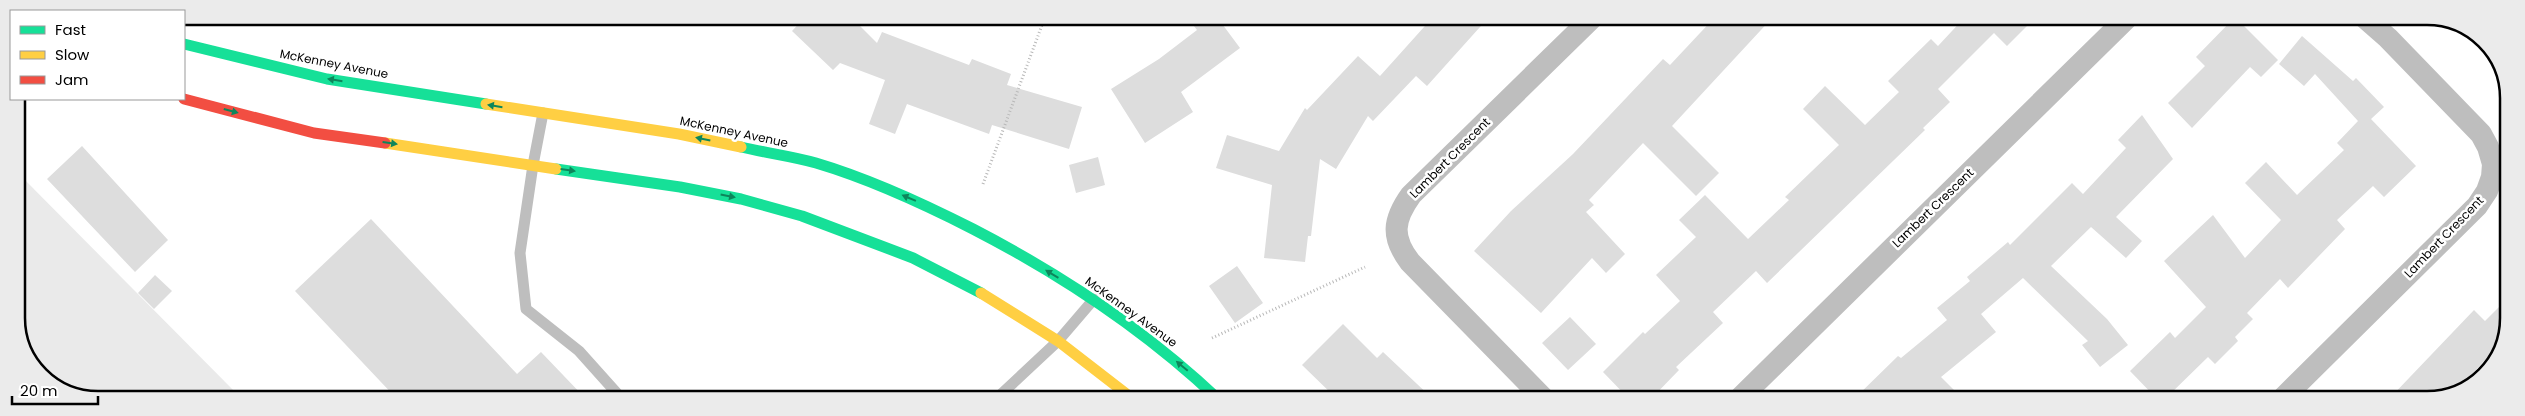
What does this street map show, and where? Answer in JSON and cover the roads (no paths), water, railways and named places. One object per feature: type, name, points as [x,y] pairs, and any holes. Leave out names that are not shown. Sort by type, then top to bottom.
[{"type":"main road","name":"McKenney Avenue","points":[[185,44],[327,79],[679,134],[815,163],[873,183],[930,207],[986,235],[1094,299],[1184,367],[1210,391]]},
{"type":"main road","points":[[185,99],[314,133],[680,187],[741,199],[811,219],[904,254],[966,284],[1058,341],[1124,391]]},
{"type":"street","name":"Lambert Crescent","points":[[1535,391],[1410,262],[1399,244],[1396,228],[1398,217],[1412,195],[1585,25]]},
{"type":"street","name":"Lambert Crescent","points":[[1747,391],[2120,25]]},
{"type":"street","name":"Lambert Crescent","points":[[2290,391],[2477,206],[2487,191],[2492,177],[2493,164],[2488,147],[2470,120],[2372,25]]},
{"type":"lane","points":[[543,114],[533,165],[520,254],[526,309],[579,351],[615,391]]},
{"type":"lane","points":[[1005,391],[1058,341],[1094,299]]}]
